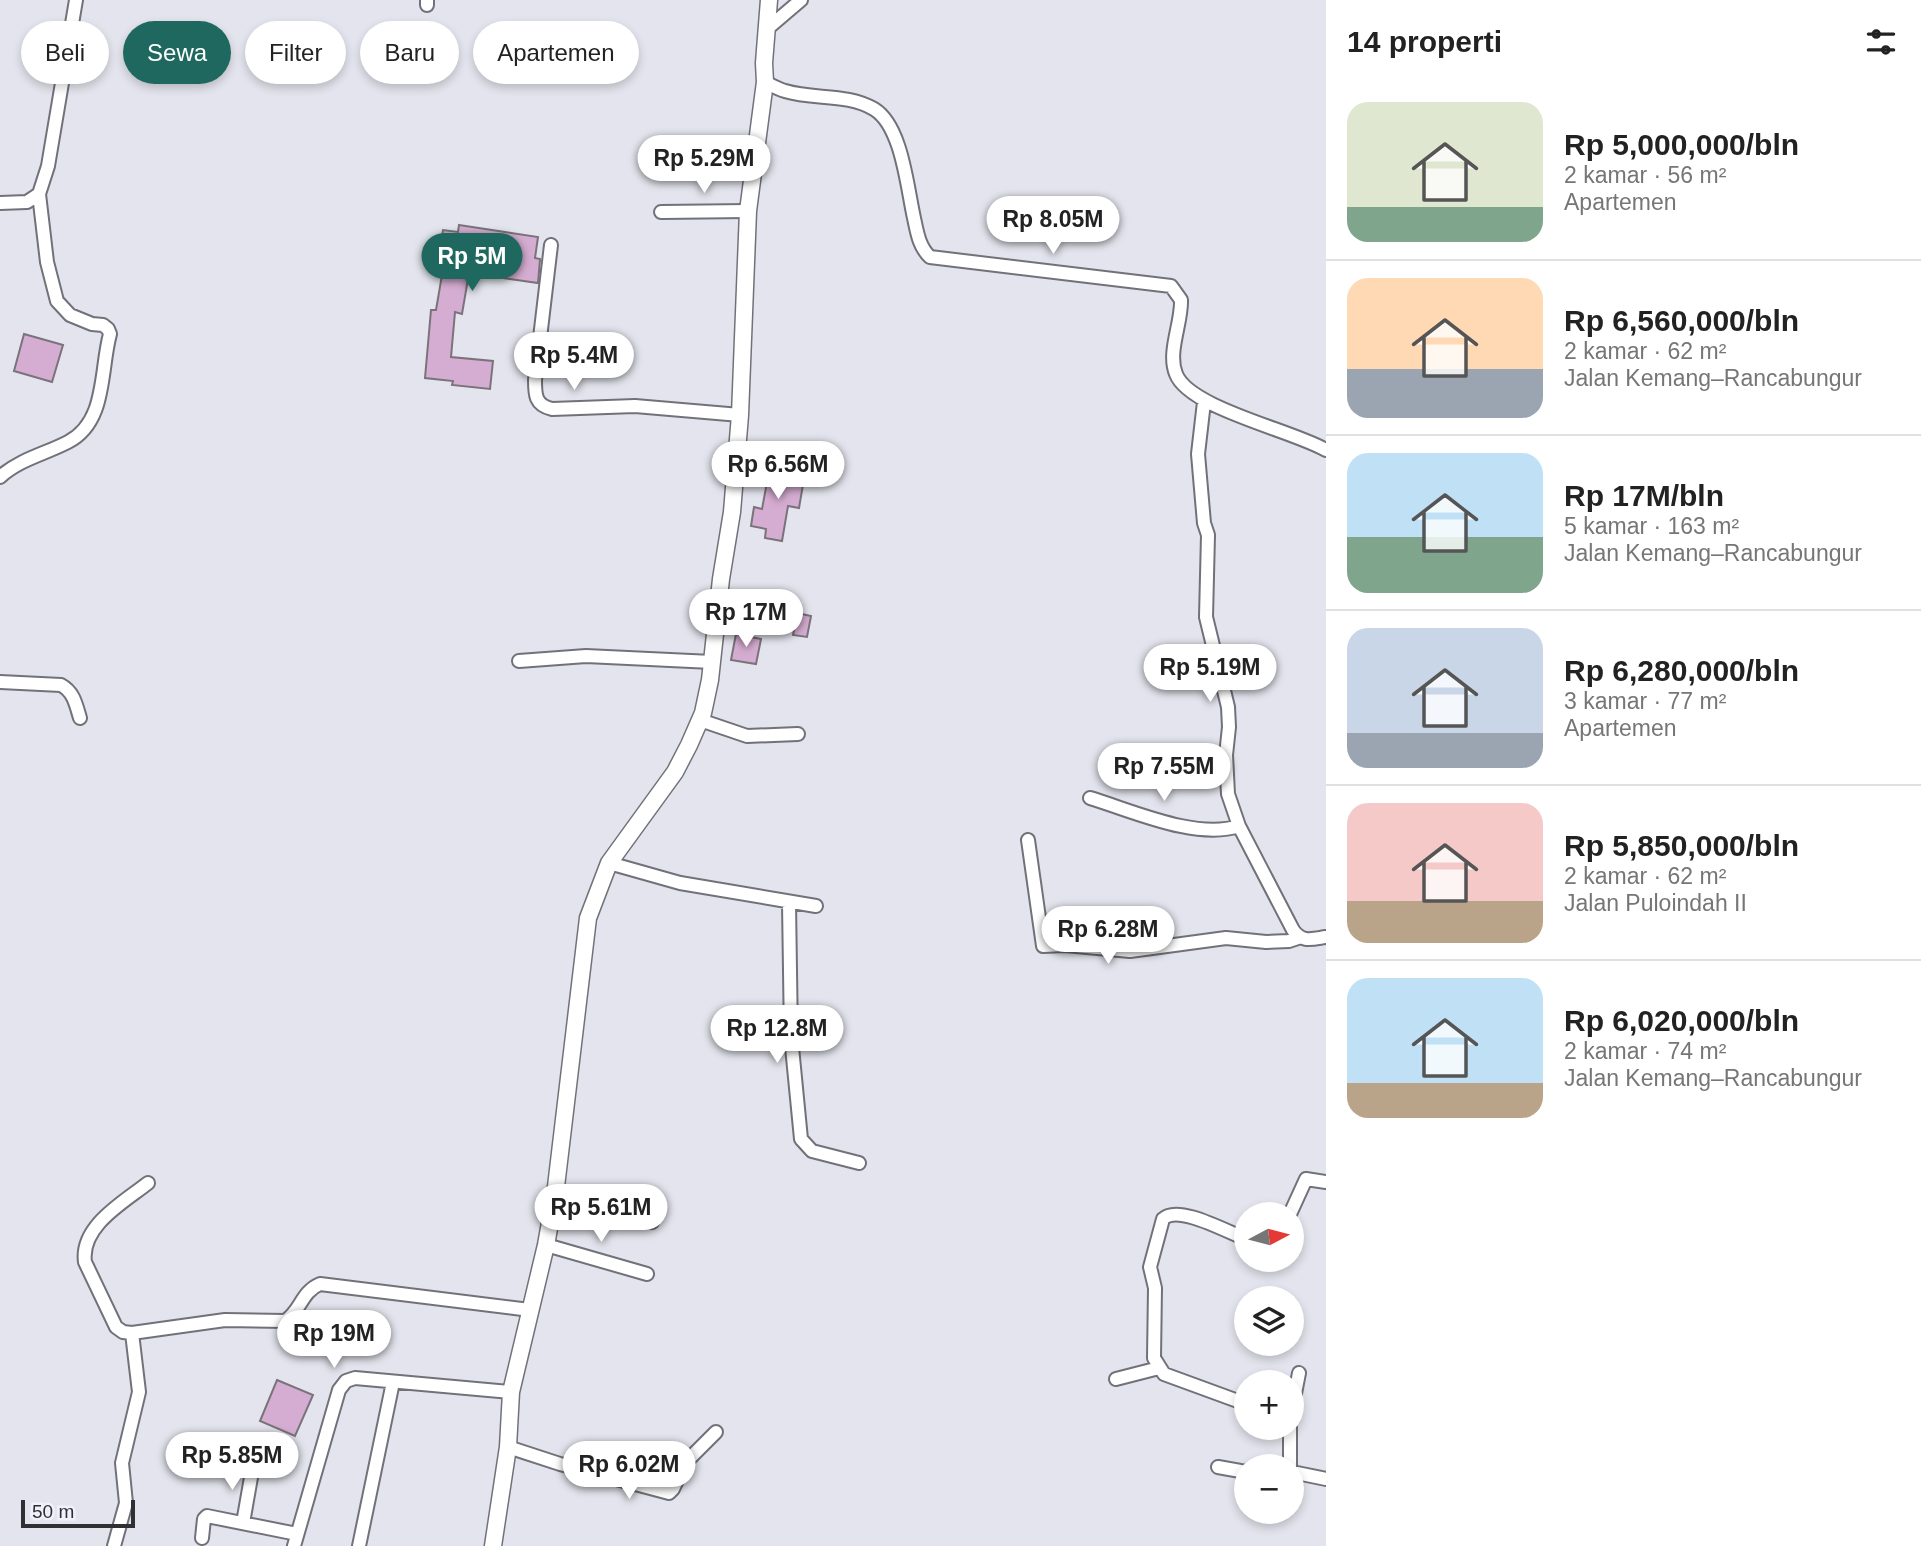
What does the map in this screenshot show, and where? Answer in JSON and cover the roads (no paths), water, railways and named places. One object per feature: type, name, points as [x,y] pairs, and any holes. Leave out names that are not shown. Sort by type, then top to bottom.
[{"type":"street","points":[[0,477],[9,468],[29,458],[70,442],[86,429],[103,382],[110,334],[103,325],[70,316],[57,301],[47,262],[39,194],[48,166],[76,0]]},
{"type":"street","points":[[493,1546],[508,1447],[511,1392],[555,1195],[588,918],[608,863],[675,772],[700,720],[710,680],[721,579],[732,512],[740,415],[748,211],[765,82],[769,0]]},
{"type":"street","points":[[767,29],[801,0]]},
{"type":"street","points":[[765,82],[783,91],[854,100],[875,110],[886,119],[896,138],[923,251],[930,257],[1171,286],[1181,300],[1173,360],[1175,374],[1185,390],[1204,402],[1298,436],[1326,450]]},
{"type":"street","points":[[3,203],[27,202],[39,194]]},
{"type":"street","points":[[661,212],[748,211]]},
{"type":"street","points":[[551,245],[535,380],[537,402],[552,409],[635,407],[740,415]]},
{"type":"street","points":[[1204,402],[1198,454],[1202,474],[1204,523],[1208,535],[1206,618],[1228,707],[1228,794],[1240,826],[1298,938]]},
{"type":"street","points":[[519,661],[586,656],[712,662]]},
{"type":"street","points":[[0,682],[61,685],[72,694],[80,718]]},
{"type":"street","points":[[700,720],[747,736],[799,734]]},
{"type":"street","points":[[1090,798],[1196,831],[1219,831],[1240,826]]},
{"type":"street","points":[[1028,840],[1043,946],[1130,951],[1226,938],[1266,942],[1326,937]]},
{"type":"street","points":[[608,863],[680,883],[816,906]]},
{"type":"street","points":[[789,903],[791,1037],[801,1139],[813,1151],[859,1163]]},
{"type":"street","points":[[1295,1202],[1306,1179],[1326,1182]]},
{"type":"street","points":[[148,1183],[107,1215],[91,1233],[83,1252],[85,1262],[116,1327],[123,1332],[225,1320],[285,1321],[291,1317],[309,1288],[320,1284],[530,1310]]},
{"type":"street","points":[[555,1195],[652,1222]]},
{"type":"street","points":[[1234,1234],[1175,1213],[1163,1219],[1150,1267],[1155,1288],[1154,1357],[1159,1368],[1164,1374],[1234,1400]]},
{"type":"street","points":[[545,1245],[647,1274]]},
{"type":"street","points":[[114,1546],[126,1503],[122,1463],[139,1392],[132,1333]]},
{"type":"street","points":[[1116,1379],[1159,1368]]},
{"type":"street","points":[[202,1538],[204,1519],[207,1516],[243,1523],[296,1540],[339,1390],[346,1381],[355,1378],[511,1392]]},
{"type":"street","points":[[359,1546],[393,1382]]},
{"type":"street","points":[[508,1447],[669,1493],[685,1463],[716,1432]]},
{"type":"street","points":[[243,1523],[253,1466]]},
{"type":"street","points":[[1218,1467],[1234,1470]]},
{"type":"street","points":[[1304,1474],[1326,1479]]}]
